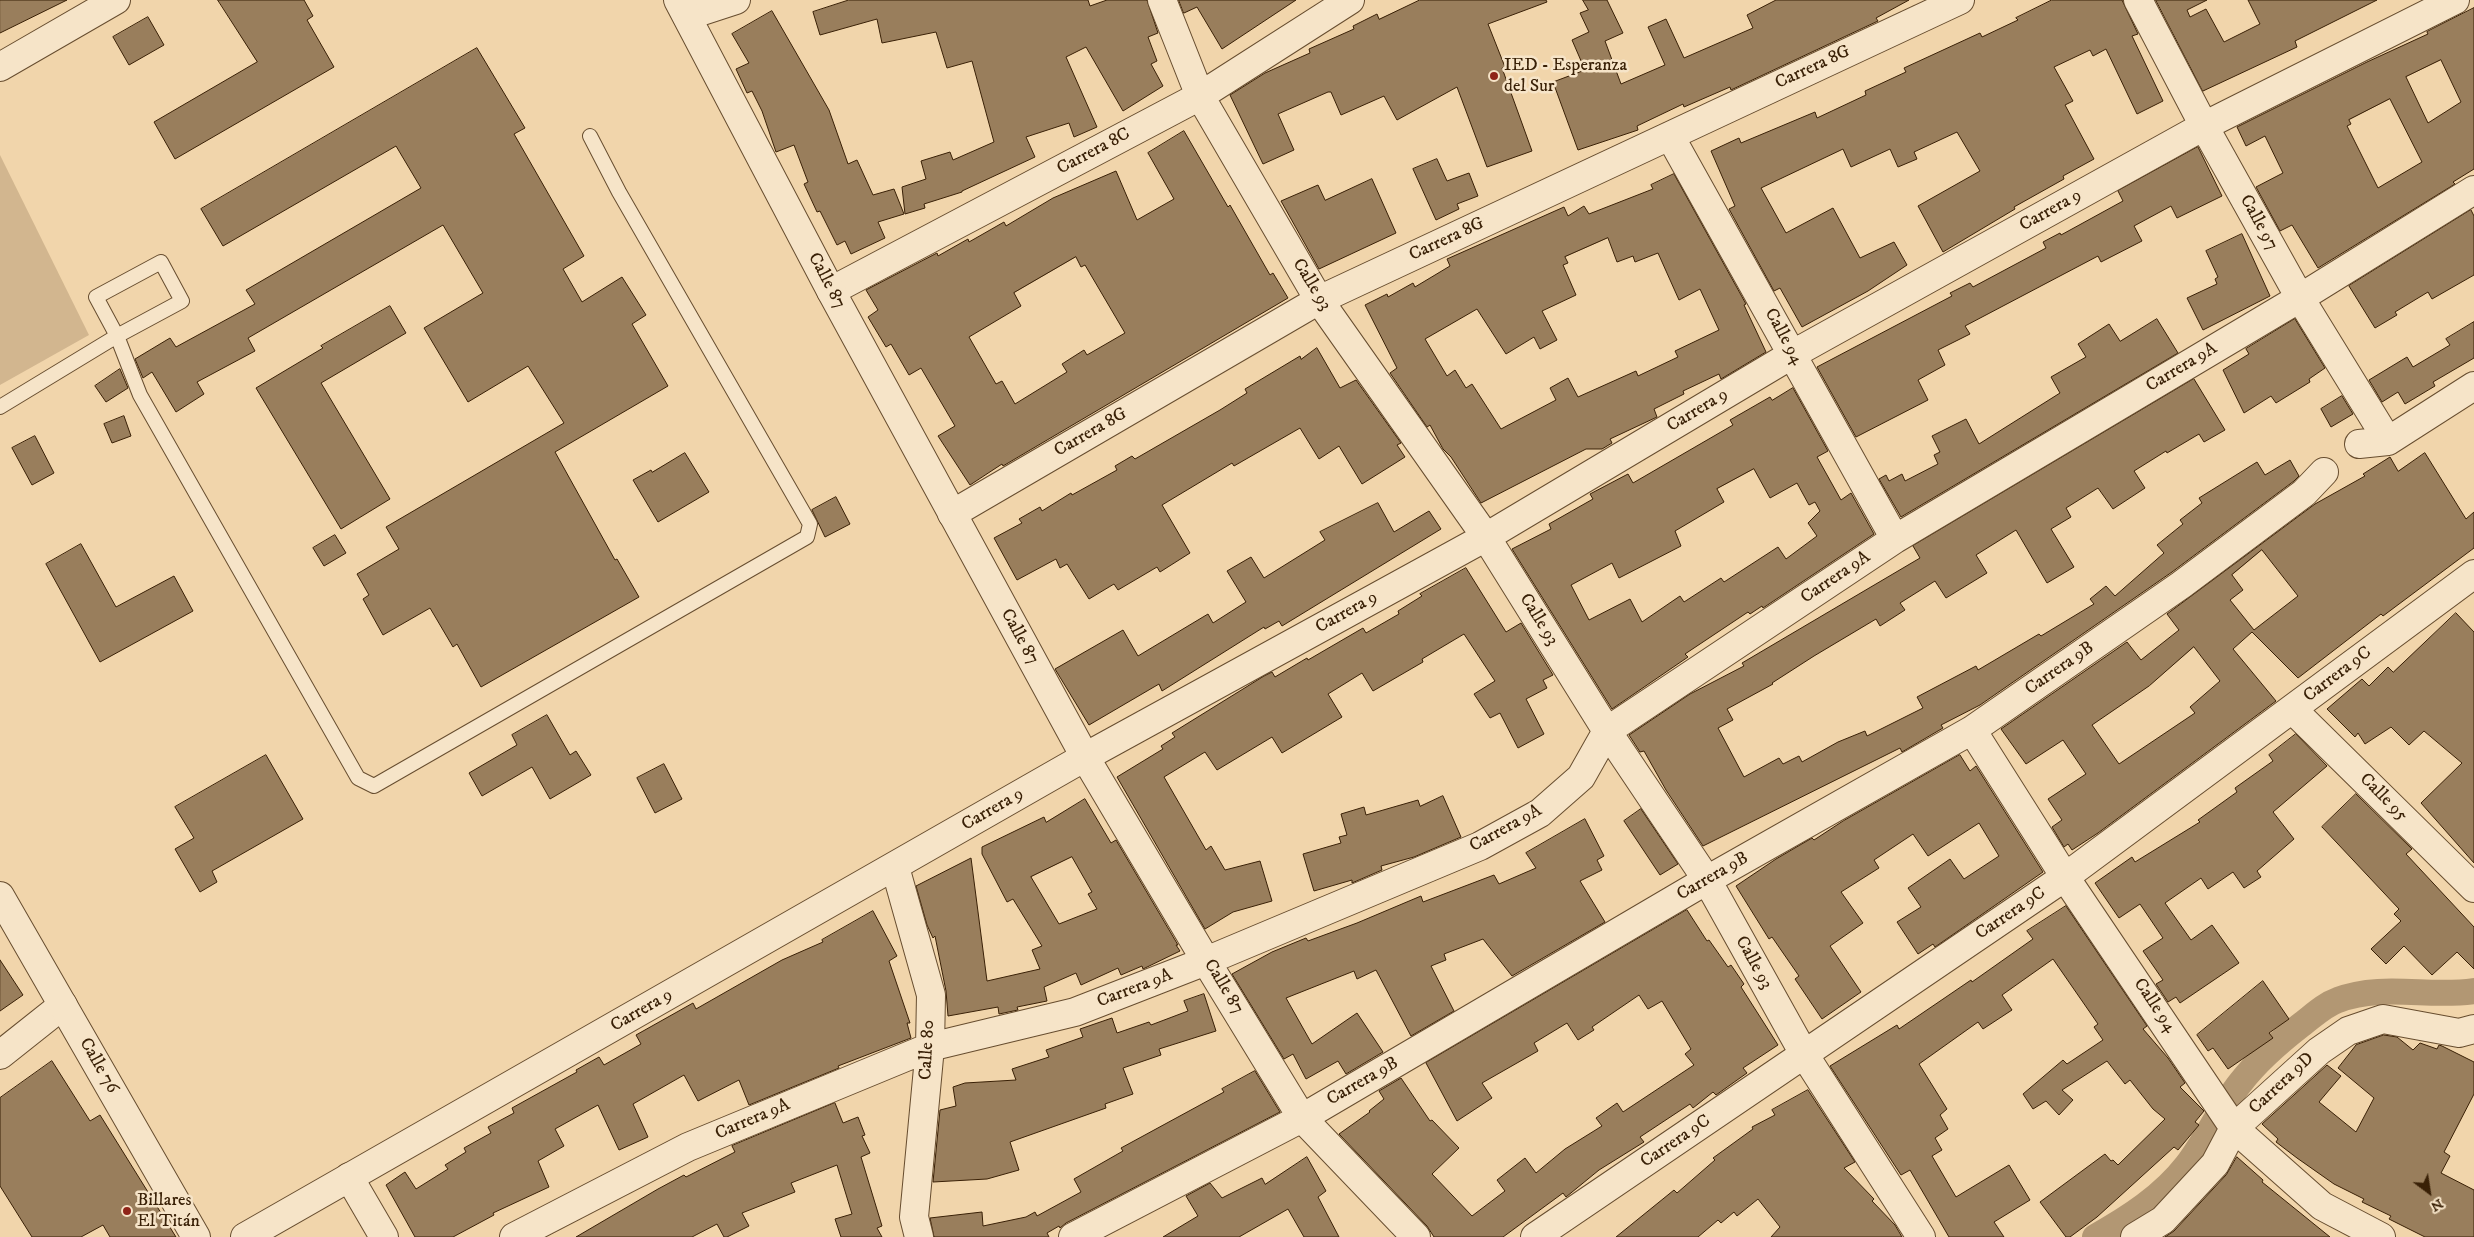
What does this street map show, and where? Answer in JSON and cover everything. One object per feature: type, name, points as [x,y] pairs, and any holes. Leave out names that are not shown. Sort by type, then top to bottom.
[{"type":"street","points":[[0,67],[116,0]]},
{"type":"street","points":[[682,8],[736,0]]},
{"type":"street","name":"Calle 93","points":[[1162,0],[1200,96],[1319,300],[1486,537],[1607,731],[1707,880],[1804,1054],[1921,1237]]},
{"type":"street","name":"Carrera 8C","points":[[831,291],[1200,96],[1350,0]]},
{"type":"street","name":"Carrera 8G","points":[[952,514],[1319,300],[1960,0]]},
{"type":"street","name":"Calle 97","points":[[2138,0],[2204,126],[2300,298],[2388,441]]},
{"type":"street","name":"Carrera 9","points":[[245,1237],[1085,757],[1486,537],[1793,354],[2204,126],[2455,0]]},
{"type":"street","name":"Calle 87","points":[[682,8],[831,291],[1085,757],[1206,961],[1302,1118],[1416,1237]]},
{"type":"street","name":"Calle 94","points":[[1670,136],[1895,539]]},
{"type":"street","name":"Carrera 9A","points":[[514,1237],[688,1147],[930,1047],[1074,1012],[1206,961],[1480,846],[1540,813],[1581,777],[1607,731],[1895,539],[2300,298],[2474,190]]},
{"type":"street","points":[[2359,444],[2388,441],[2474,386]]},
{"type":"street","name":"Carrera 9B","points":[[1073,1237],[1302,1118],[1707,880],[1972,730],[2181,585],[2304,493],[2324,472]]},
{"type":"street","name":"Carrera 9C","points":[[1535,1237],[2065,877],[2474,574]]},
{"type":"street","name":"Calle 95","points":[[2292,709],[2474,888]]},
{"type":"street","name":"Calle 94","points":[[1972,730],[2065,877],[2212,1092],[2233,1126],[2322,1206],[2381,1237]]},
{"type":"street","name":"Calle 80","points":[[895,867],[931,995],[930,1047],[914,1217],[919,1237]]},
{"type":"street","name":"Calle 76","points":[[0,896],[196,1237]]},
{"type":"street","points":[[0,1055],[63,1005]]},
{"type":"street","name":"Carrera 9D","points":[[2135,1237],[2163,1220],[2215,1164],[2233,1126],[2319,1051],[2348,1031],[2382,1019],[2460,1033],[2474,1029]]},
{"type":"street","points":[[349,1177],[384,1237]]},
{"type":"lane","points":[[0,407],[117,336],[182,301],[160,262],[96,297],[117,336],[140,395],[338,744],[358,778],[374,786],[807,537],[810,524],[619,192],[590,136]]},
{"type":"shaded area","points":[[0,155],[89,335],[0,385]]},
{"type":"building","points":[[0,0],[67,0],[0,33]]},
{"type":"building","points":[[218,0],[304,0],[313,16],[307,20],[334,67],[175,159],[154,122],[257,62]]},
{"type":"building","points":[[849,0],[1088,0],[1090,6],[1107,0],[1147,0],[1158,33],[1148,37],[1157,61],[1151,64],[1163,86],[1123,111],[1086,47],[1066,57],[1097,127],[1074,137],[1069,123],[1026,137],[1035,157],[962,192],[924,204],[925,208],[905,214],[902,187],[926,179],[921,161],[950,152],[953,160],[994,142],[972,61],[947,68],[936,32],[882,43],[877,19],[820,35],[813,12]]},
{"type":"building","points":[[1179,0],[1296,0],[1222,49],[1197,7],[1184,13]]},
{"type":"building","points":[[1420,0],[1546,0],[1547,2],[1488,24],[1505,67],[1502,68],[1532,151],[1487,167],[1457,87],[1397,120],[1384,96],[1341,115],[1331,92],[1328,92],[1278,114],[1294,150],[1263,164],[1230,95],[1265,73],[1310,53],[1309,49],[1354,29],[1353,26],[1377,14],[1379,19]]},
{"type":"building","points":[[1583,0],[1607,0],[1623,33],[1605,41],[1621,84],[1665,65],[1648,27],[1666,19],[1684,58],[1753,28],[1747,15],[1776,0],[1909,0],[1876,18],[1878,21],[1731,90],[1730,87],[1684,107],[1683,104],[1637,126],[1638,130],[1578,150],[1553,82],[1585,70],[1572,40],[1589,32],[1580,13],[1588,10]]},
{"type":"building","points":[[2052,0],[2122,0],[2138,34],[2132,36],[2163,101],[2137,114],[2106,49],[2093,56],[2090,50],[2054,67],[2073,101],[2065,105],[2094,159],[2063,176],[2064,179],[2014,207],[2015,209],[1943,252],[1918,206],[1980,171],[1957,132],[1914,152],[1917,159],[1898,167],[1890,149],[1851,167],[1843,149],[1761,188],[1786,233],[1833,208],[1860,258],[1894,242],[1907,265],[1868,291],[1802,327],[1780,288],[1774,291],[1729,209],[1735,206],[1711,151],[1739,138],[1741,143],[1815,112],[1817,118],[1866,95],[1865,91],[1906,72],[1904,68],[1980,33],[1982,37],[2018,20],[2016,18]]},
{"type":"building","points":[[2156,0],[2207,0],[2187,10],[2190,17],[2206,9],[2224,42],[2260,24],[2248,0],[2377,0],[2295,41],[2297,47],[2203,91]]},
{"type":"building","points":[[2474,8],[2474,169],[2453,182],[2455,184],[2318,268],[2292,225],[2280,231],[2256,187],[2283,173],[2265,136],[2246,146],[2237,127],[2367,62],[2428,34],[2427,32]],"holes":[[[2441,60],[2461,102],[2428,123],[2406,77]],[[2390,99],[2422,162],[2378,188],[2347,126],[2351,124],[2349,120]]]},
{"type":"building","points":[[772,11],[829,110],[848,164],[857,160],[873,195],[894,189],[904,214],[878,222],[885,238],[851,254],[845,241],[837,245],[820,211],[817,212],[804,184],[808,182],[794,145],[776,152],[762,111],[752,91],[747,93],[736,69],[749,63],[732,34]]},
{"type":"building","points":[[148,17],[164,45],[129,65],[113,37]]},
{"type":"building","points":[[477,48],[525,128],[514,134],[584,256],[563,269],[582,302],[622,277],[646,315],[632,324],[668,386],[555,452],[615,560],[617,559],[639,597],[481,687],[457,644],[453,647],[430,608],[383,635],[363,599],[369,595],[357,574],[399,549],[386,527],[564,423],[528,366],[468,402],[424,328],[483,293],[443,225],[248,338],[255,351],[197,382],[204,394],[176,412],[152,372],[143,378],[135,359],[170,338],[176,347],[255,304],[246,290],[421,188],[396,146],[223,246],[201,209]]},
{"type":"building","points":[[1184,131],[1228,207],[1230,205],[1270,275],[1273,273],[1288,298],[1003,466],[1002,464],[970,485],[938,436],[955,426],[921,368],[909,375],[891,344],[886,347],[868,317],[878,310],[866,290],[937,253],[938,256],[968,239],[969,242],[1004,222],[1006,226],[1053,198],[1116,171],[1137,220],[1174,199],[1148,153]],"holes":[[[1076,257],[1081,267],[1085,265],[1125,333],[1087,355],[1084,350],[1062,364],[1067,372],[1015,404],[1002,381],[996,384],[969,337],[1021,306],[1014,293]]]},
{"type":"building","points":[[2198,147],[2222,196],[2177,218],[2171,206],[2134,226],[2142,241],[2101,262],[2098,256],[1965,326],[1970,334],[1938,350],[1945,365],[1918,380],[1928,400],[1856,437],[1817,367],[1952,296],[1950,293],[1970,283],[1973,287],[2046,248],[2043,242],[2060,233],[2061,235],[2123,201],[2118,191]]},
{"type":"building","points":[[1437,159],[1447,181],[1469,173],[1478,196],[1457,204],[1459,209],[1436,220],[1413,169]]},
{"type":"building","points":[[1674,174],[1746,304],[1744,305],[1766,352],[1721,379],[1719,374],[1683,391],[1684,394],[1654,409],[1657,417],[1610,439],[1612,443],[1602,449],[1586,449],[1481,503],[1451,457],[1443,449],[1430,425],[1427,427],[1390,373],[1397,368],[1365,305],[1387,294],[1388,297],[1413,283],[1415,287],[1450,266],[1447,259],[1564,207],[1568,216],[1584,206],[1589,214],[1653,189],[1651,185]],"holes":[[[1608,238],[1617,262],[1633,256],[1635,262],[1658,253],[1679,300],[1700,289],[1719,330],[1675,351],[1678,357],[1638,376],[1636,371],[1578,397],[1568,378],[1550,388],[1556,400],[1501,429],[1472,384],[1466,388],[1455,370],[1447,376],[1425,339],[1477,309],[1506,354],[1534,337],[1540,349],[1557,340],[1542,311],[1576,295],[1563,265],[1568,263],[1565,257]]]},
{"type":"building","points":[[1372,179],[1396,233],[1319,269],[1281,201],[1318,185],[1325,200]]},
{"type":"building","points":[[2471,210],[2474,216],[2474,275],[2432,299],[2428,292],[2395,312],[2397,315],[2375,328],[2349,286]]},
{"type":"building","points":[[2242,234],[2270,296],[2203,330],[2187,298],[2217,284],[2215,279],[2218,277],[2206,251]]},
{"type":"building","points":[[390,306],[406,333],[321,383],[390,499],[341,529],[256,388],[323,348],[321,346]]},
{"type":"building","points":[[2157,319],[2178,353],[1901,517],[1879,479],[1886,475],[1889,481],[1902,474],[1905,481],[1938,464],[1934,455],[1940,452],[1932,436],[1966,419],[1979,444],[2060,393],[2051,377],[2086,357],[2078,344],[2109,324],[2120,341]]},
{"type":"building","points":[[2295,319],[2325,368],[2309,379],[2310,382],[2276,403],[2271,396],[2244,413],[2223,370],[2249,354],[2246,349]]},
{"type":"building","points":[[2474,322],[2474,358],[2433,382],[2435,386],[2405,404],[2398,392],[2382,402],[2369,380],[2407,357],[2413,367],[2450,345],[2446,339]]},
{"type":"building","points":[[1317,348],[1340,388],[1356,380],[1401,443],[1397,445],[1405,457],[1362,484],[1339,446],[1319,459],[1300,428],[1234,466],[1232,463],[1162,505],[1190,553],[1160,572],[1157,567],[1118,590],[1114,584],[1089,599],[1067,564],[1060,568],[1056,559],[1017,580],[994,538],[1022,523],[1019,519],[1040,507],[1042,511],[1071,493],[1072,495],[1117,470],[1115,466],[1132,456],[1135,459],[1220,410],[1247,393],[1245,389],[1300,356],[1301,359]]},
{"type":"building","points":[[120,369],[128,388],[106,402],[95,386]]},
{"type":"building","points":[[2194,379],[2225,430],[2204,442],[2199,434],[2167,453],[2166,451],[2134,471],[2145,488],[2113,509],[2098,488],[2066,508],[2071,517],[2051,529],[2074,567],[2047,583],[2016,530],[1976,555],[1987,573],[1946,598],[1935,581],[1900,603],[1905,610],[1880,626],[1876,619],[1814,656],[1773,684],[1727,709],[1733,720],[1718,728],[1744,777],[1779,758],[1783,764],[1799,756],[1802,762],[1838,742],[1865,731],[1867,736],[1923,708],[1917,697],[1976,666],[1978,670],[2039,634],[2041,636],[2094,604],[2090,599],[2106,586],[2115,596],[2164,553],[2157,545],[2183,524],[2180,520],[2202,503],[2199,498],[2257,462],[2265,475],[2290,460],[2299,476],[2172,572],[1980,705],[1941,725],[1943,728],[1902,752],[1900,748],[1703,846],[1666,790],[1644,751],[1640,752],[1629,735],[1690,694],[1744,666],[1742,663],[1920,558],[1913,546]]},
{"type":"building","points":[[1793,388],[1828,451],[1817,457],[1841,500],[1851,493],[1874,534],[1763,608],[1762,606],[1750,614],[1748,612],[1685,654],[1688,657],[1612,709],[1512,549],[1551,529],[1549,524],[1593,499],[1590,494],[1628,474],[1633,483],[1733,425],[1730,420],[1770,397],[1772,400]],"holes":[[[1754,469],[1770,498],[1797,483],[1809,505],[1815,502],[1820,511],[1808,523],[1817,536],[1786,559],[1778,547],[1724,582],[1721,578],[1684,602],[1680,596],[1642,622],[1630,599],[1589,620],[1571,585],[1612,563],[1619,578],[1681,546],[1675,531],[1724,502],[1717,489]]]},
{"type":"building","points":[[2342,396],[2353,414],[2331,427],[2321,409]]},
{"type":"building","points":[[124,416],[131,436],[112,443],[104,424]]},
{"type":"building","points":[[35,436],[54,473],[32,485],[12,448]]},
{"type":"building","points":[[685,453],[709,492],[658,522],[633,480],[651,470],[652,472]]},
{"type":"building","points":[[2425,453],[2466,519],[2474,512],[2474,548],[2383,616],[2381,614],[2298,678],[2252,632],[2233,649],[2276,701],[2098,833],[2072,850],[2068,844],[2064,847],[2052,827],[2062,820],[2048,799],[2086,774],[2063,740],[2026,764],[2001,729],[2127,642],[2141,660],[2179,630],[2167,614],[2315,504],[2365,476],[2363,474],[2390,457],[2398,471]],"holes":[[[2262,550],[2298,596],[2254,630],[2230,600],[2243,590],[2232,575]],[[2194,647],[2220,681],[2190,707],[2195,713],[2119,764],[2092,725],[2149,686]]]},
{"type":"building","points":[[836,497],[850,524],[825,537],[812,510]]},
{"type":"building","points":[[1378,503],[1394,532],[1429,511],[1441,529],[1282,626],[1279,621],[1265,629],[1264,627],[1162,691],[1159,684],[1089,725],[1055,669],[1123,630],[1138,656],[1208,614],[1213,623],[1246,602],[1227,571],[1251,557],[1264,578],[1325,540],[1320,532]]},
{"type":"building","points":[[335,535],[346,553],[324,566],[313,548]]},
{"type":"building","points":[[81,544],[116,607],[174,576],[193,611],[100,662],[46,564]]},
{"type":"building","points":[[1466,568],[1506,632],[1521,623],[1553,675],[1543,680],[1547,688],[1526,699],[1544,734],[1518,748],[1500,713],[1490,718],[1474,694],[1495,681],[1464,634],[1422,659],[1423,662],[1373,691],[1362,673],[1328,694],[1342,717],[1282,753],[1272,737],[1217,770],[1205,752],[1164,777],[1206,850],[1211,846],[1225,870],[1260,861],[1272,901],[1233,912],[1205,929],[1117,777],[1163,749],[1161,746],[1175,737],[1172,733],[1264,676],[1272,672],[1275,677],[1363,628],[1366,633],[1399,614],[1398,611],[1422,596],[1420,594]]},
{"type":"building","points":[[2456,613],[2474,632],[2474,863],[2421,803],[2462,763],[2424,731],[2409,745],[2391,727],[2365,744],[2358,733],[2355,737],[2327,709],[2362,679],[2369,686],[2388,667],[2393,672]]},
{"type":"building","points":[[547,715],[570,755],[576,751],[591,775],[550,799],[532,767],[482,796],[469,773],[517,745],[512,735]]},
{"type":"building","points":[[2296,734],[2327,766],[2273,812],[2294,839],[2257,871],[2261,877],[2244,888],[2233,872],[2208,889],[2201,878],[2165,903],[2191,940],[2212,925],[2239,963],[2180,1003],[2176,997],[2168,1002],[2156,984],[2163,980],[2143,951],[2163,938],[2140,904],[2119,918],[2095,883],[2132,857],[2135,862],[2200,822],[2198,820],[2237,792],[2235,788],[2273,761],[2269,755]]},
{"type":"building","points":[[266,755],[303,819],[212,871],[217,882],[200,892],[175,849],[194,838],[175,807]]},
{"type":"building","points":[[1960,755],[1970,771],[1976,766],[2043,872],[1935,947],[1933,944],[1918,954],[1897,922],[1921,907],[1908,888],[1950,859],[1964,879],[1999,856],[1979,823],[1928,856],[1913,834],[1874,860],[1879,868],[1841,892],[1863,923],[1830,946],[1861,992],[1822,1019],[1795,979],[1799,976],[1772,937],[1769,939],[1736,886],[1776,859],[1812,838],[1814,840],[1843,821]]},
{"type":"building","points":[[664,764],[682,799],[655,813],[637,778]]},
{"type":"building","points":[[2356,794],[2412,849],[2406,854],[2474,927],[2474,969],[2457,952],[2432,975],[2404,946],[2386,964],[2371,949],[2401,921],[2394,914],[2399,909],[2322,827]]},
{"type":"building","points":[[1443,796],[1461,837],[1414,857],[1381,866],[1382,870],[1352,883],[1352,880],[1314,891],[1303,854],[1341,843],[1339,837],[1347,835],[1341,814],[1364,807],[1366,815],[1418,800],[1420,806]]},
{"type":"building","points":[[1085,799],[1111,843],[1116,840],[1180,951],[1143,969],[1142,966],[1121,975],[1118,968],[1081,985],[1076,973],[1044,987],[1047,1001],[1017,1007],[1018,1010],[999,1014],[998,1007],[948,1016],[946,991],[935,936],[933,938],[927,925],[916,886],[971,858],[987,981],[1040,969],[1032,950],[1042,946],[1013,899],[1007,902],[982,854],[982,847],[1044,817],[1046,822]],"holes":[[[1072,857],[1092,892],[1088,894],[1097,909],[1059,924],[1031,877]]]},
{"type":"building","points":[[1641,809],[1678,864],[1660,875],[1624,821]]},
{"type":"building","points":[[1585,819],[1604,856],[1597,860],[1602,870],[1580,881],[1605,922],[1512,976],[1483,939],[1444,954],[1446,960],[1431,966],[1454,1011],[1411,1036],[1376,970],[1357,979],[1354,971],[1286,998],[1312,1044],[1357,1013],[1383,1052],[1346,1074],[1338,1061],[1306,1079],[1293,1054],[1284,1059],[1232,974],[1272,952],[1306,938],[1308,941],[1357,923],[1421,896],[1423,902],[1494,875],[1499,884],[1536,868],[1526,853]]},
{"type":"building","points":[[2066,906],[2147,1026],[2143,1029],[2168,1058],[2185,1083],[2180,1087],[2204,1111],[2195,1122],[2199,1125],[2178,1150],[2174,1147],[2097,1217],[2070,1237],[2066,1237],[2040,1202],[2105,1154],[2118,1165],[2165,1119],[2153,1109],[2130,1080],[2125,1084],[2107,1061],[2062,1090],[2073,1100],[2059,1115],[2046,1101],[2033,1109],[2023,1094],[2063,1060],[2067,1064],[2103,1040],[2094,1027],[2098,1024],[2053,959],[2002,995],[2012,1010],[1983,1029],[1978,1022],[1919,1064],[1947,1109],[1940,1115],[1948,1129],[1935,1138],[1942,1150],[1932,1156],[1956,1197],[2009,1165],[2030,1200],[1994,1222],[2004,1237],[1949,1237],[1910,1170],[1901,1175],[1830,1066],[1897,1025],[1899,1029],[1971,980],[1972,982],[2033,939],[2027,931]]},
{"type":"building","points":[[1687,910],[1707,941],[1709,940],[1728,967],[1731,965],[1744,984],[1741,987],[1778,1045],[1743,1068],[1747,1073],[1716,1095],[1713,1092],[1693,1108],[1690,1104],[1640,1137],[1644,1142],[1599,1170],[1566,1197],[1563,1193],[1503,1237],[1434,1237],[1427,1226],[1339,1134],[1370,1112],[1384,1099],[1379,1091],[1401,1078],[1430,1121],[1432,1120],[1459,1148],[1432,1174],[1472,1216],[1505,1191],[1497,1180],[1525,1158],[1536,1173],[1565,1149],[1602,1126],[1596,1118],[1617,1103],[1623,1112],[1694,1065],[1685,1054],[1691,1049],[1662,1001],[1648,1009],[1639,995],[1592,1027],[1594,1030],[1578,1040],[1567,1023],[1534,1043],[1538,1051],[1482,1083],[1492,1098],[1457,1121],[1426,1063]]},
{"type":"building","points":[[873,911],[897,956],[889,961],[910,1023],[907,1023],[911,1038],[838,1066],[839,1068],[749,1105],[739,1080],[698,1101],[684,1075],[633,1104],[648,1137],[619,1150],[598,1105],[555,1129],[564,1146],[538,1161],[549,1187],[493,1213],[494,1215],[453,1237],[415,1237],[386,1185],[405,1172],[416,1189],[448,1169],[445,1165],[466,1152],[464,1148],[491,1133],[488,1127],[514,1113],[512,1108],[577,1072],[576,1070],[599,1057],[604,1065],[641,1044],[636,1035],[693,1003],[696,1009],[782,960],[823,942],[822,940]]},
{"type":"building","points":[[0,960],[23,995],[0,1011]]},
{"type":"building","points":[[2263,981],[2289,1019],[2269,1033],[2273,1038],[2228,1069],[2213,1048],[2208,1051],[2197,1035]]},
{"type":"building","points":[[1204,994],[1216,1031],[1159,1049],[1161,1055],[1123,1068],[1133,1094],[1105,1104],[1106,1108],[1010,1142],[1019,1170],[987,1179],[933,1182],[940,1110],[956,1106],[953,1087],[965,1083],[1016,1080],[1012,1069],[1049,1057],[1046,1050],[1083,1037],[1080,1029],[1112,1018],[1117,1033],[1149,1022],[1151,1025],[1188,1011],[1184,1001]]},
{"type":"building","points":[[2384,1035],[2397,1037],[2413,1050],[2420,1043],[2437,1049],[2439,1045],[2474,1062],[2474,1094],[2444,1152],[2450,1156],[2441,1173],[2474,1190],[2474,1237],[2425,1237],[2389,1219],[2391,1216],[2362,1202],[2364,1199],[2334,1184],[2297,1158],[2276,1142],[2278,1139],[2262,1124],[2327,1065],[2341,1076],[2319,1102],[2356,1132],[2374,1098],[2338,1068],[2356,1045]]},
{"type":"building","points":[[52,1061],[90,1121],[100,1115],[176,1237],[110,1237],[103,1225],[81,1237],[32,1237],[0,1186],[0,1098]]},
{"type":"building","points":[[1255,1071],[1280,1112],[1066,1223],[1060,1228],[1059,1226],[1047,1233],[1049,1237],[934,1237],[930,1218],[982,1212],[983,1226],[1026,1217],[1035,1212],[1037,1216],[1081,1192],[1074,1179],[1123,1151],[1121,1148],[1224,1092],[1222,1089]]},
{"type":"building","points":[[1808,1090],[1855,1162],[1844,1168],[1874,1199],[1872,1201],[1895,1225],[1902,1237],[1771,1237],[1780,1227],[1758,1199],[1737,1216],[1734,1212],[1721,1223],[1718,1220],[1698,1237],[1616,1237],[1674,1190],[1677,1193],[1715,1160],[1713,1158],[1753,1129],[1752,1127],[1775,1115],[1772,1110]]},
{"type":"building","points":[[835,1103],[843,1123],[858,1117],[865,1135],[862,1136],[870,1153],[861,1157],[882,1226],[877,1228],[882,1237],[841,1237],[835,1219],[852,1214],[837,1165],[791,1183],[795,1192],[742,1213],[749,1226],[727,1237],[724,1237],[717,1224],[692,1237],[576,1237],[684,1175],[686,1177],[735,1152],[732,1146]]},
{"type":"building","points":[[1307,1157],[1326,1191],[1318,1197],[1339,1237],[1304,1237],[1288,1209],[1239,1237],[1163,1237],[1198,1216],[1186,1196],[1210,1183],[1222,1198],[1262,1178],[1265,1184]]},
{"type":"building","points":[[2237,1157],[2263,1180],[2262,1182],[2330,1237],[2165,1237],[2174,1231],[2226,1175]]},
{"type":"waterway","points":[[2095,1237],[2133,1214],[2178,1176],[2194,1155],[2233,1092],[2248,1074],[2277,1045],[2323,1008],[2338,1000],[2372,992],[2457,993],[2474,991]]},
{"type":"place","name":"IED - Esperanza del Sur","points":[[1494,76]]},
{"type":"place","name":"Billares El Titán","points":[[127,1211]]}]
